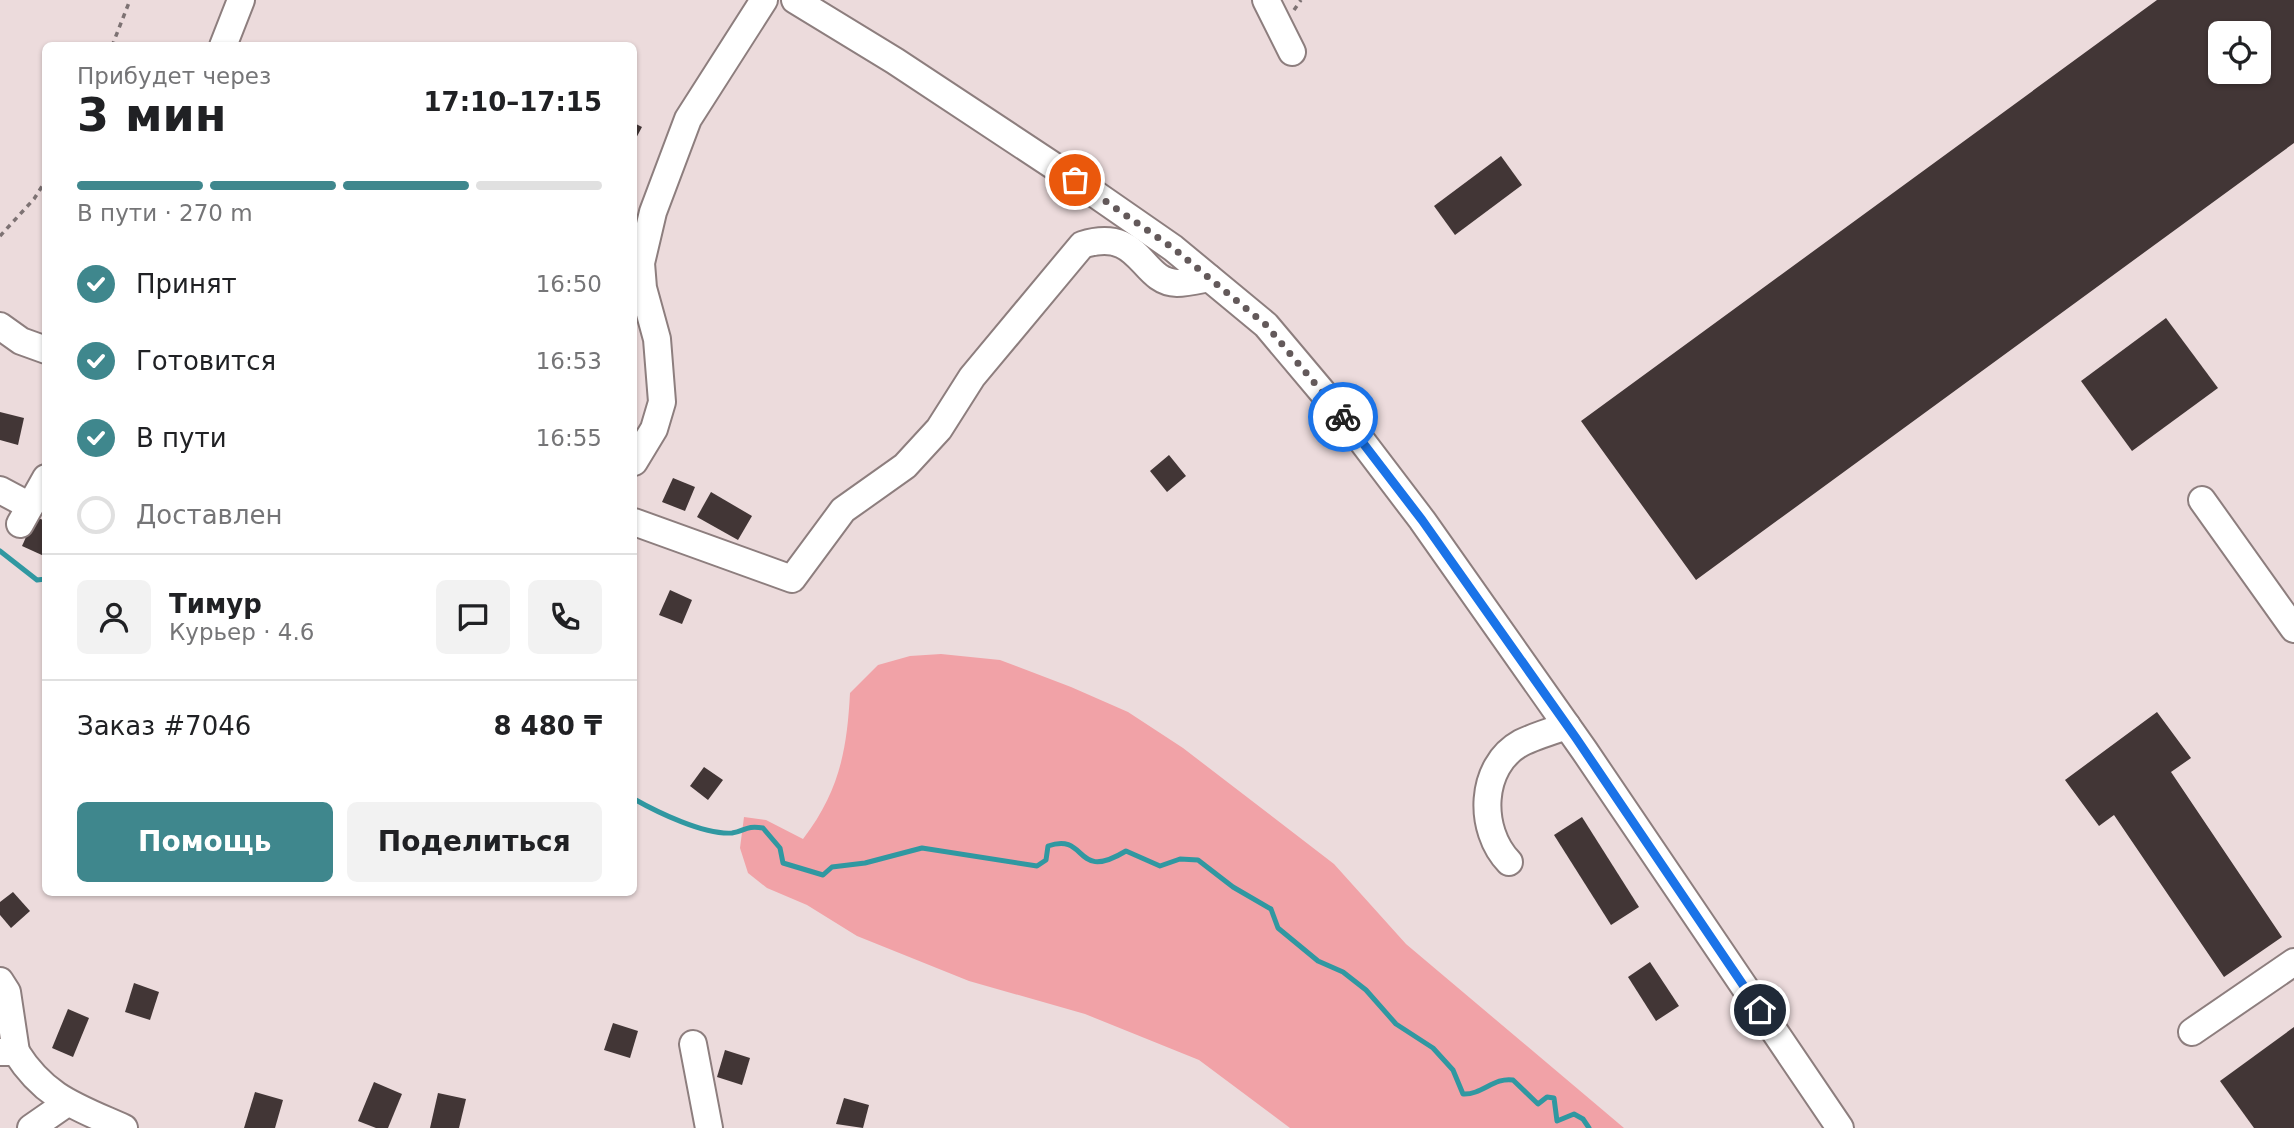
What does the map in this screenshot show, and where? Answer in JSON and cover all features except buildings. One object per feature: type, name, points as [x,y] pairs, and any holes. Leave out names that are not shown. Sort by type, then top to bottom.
[{"type":"street","points":[[225,42],[241,0]]},
{"type":"street","points":[[637,457],[654,429],[662,402],[657,340],[638,275],[653,212],[688,119],[764,0]]},
{"type":"street","points":[[795,0],[895,61],[1075,180],[1173,248],[1266,325],[1346,420],[1422,520],[1567,726],[1840,1128]]},
{"type":"street","points":[[1266,0],[1292,52]]},
{"type":"street","points":[[637,523],[793,579],[843,510],[905,466],[939,429],[972,377],[1082,245],[1097,240],[1117,242],[1132,250],[1153,272],[1174,283],[1209,278]]},
{"type":"street","points":[[0,326],[21,341],[42,349]]},
{"type":"street","points":[[0,490],[25,515],[42,485]]},
{"type":"street","points":[[2202,500],[2294,629]]},
{"type":"street","points":[[1509,862],[1490,832],[1486,806],[1492,780],[1501,761],[1520,744],[1567,726]]},
{"type":"street","points":[[2192,1032],[2294,962]]},
{"type":"street","points":[[0,981],[8,992],[8,1052],[32,1077],[67,1103],[124,1128]]},
{"type":"street","points":[[693,1044],[709,1128]]},
{"type":"street","points":[[31,1128],[67,1103]]},
{"type":"path","points":[[114,42],[130,0]]},
{"type":"path","points":[[0,236],[34,200],[42,187]]},
{"type":"shaded area","points":[[941,654],[1000,660],[1071,687],[1128,712],[1183,748],[1334,864],[1406,944],[1624,1128],[1290,1128],[1199,1060],[1085,1014],[969,981],[857,936],[807,905],[767,888],[748,873],[740,848],[744,817],[766,820],[803,839],[825,805],[839,770],[850,693],[878,665],[910,656]]},
{"type":"waterway","points":[[0,551],[37,580],[42,579]]},
{"type":"waterway","points":[[637,800],[695,827],[721,833],[763,828],[780,848],[783,863],[823,875],[832,867],[865,863],[922,848],[1037,866],[1046,860],[1048,846],[1061,844],[1070,845],[1089,860],[1097,862],[1126,851],[1160,866],[1180,859],[1198,860],[1233,887],[1271,909],[1278,928],[1318,961],[1343,972],[1366,990],[1396,1024],[1433,1048],[1453,1070],[1463,1094],[1476,1092],[1500,1081],[1513,1080],[1538,1104],[1547,1097],[1554,1098],[1557,1121],[1574,1114],[1583,1119],[1589,1128]]},
{"type":"way so far","points":[[1075,180],[1173,248],[1266,325],[1343,417]]},
{"type":"route","points":[[1343,417],[1422,520],[1576,738],[1760,1010]]}]
